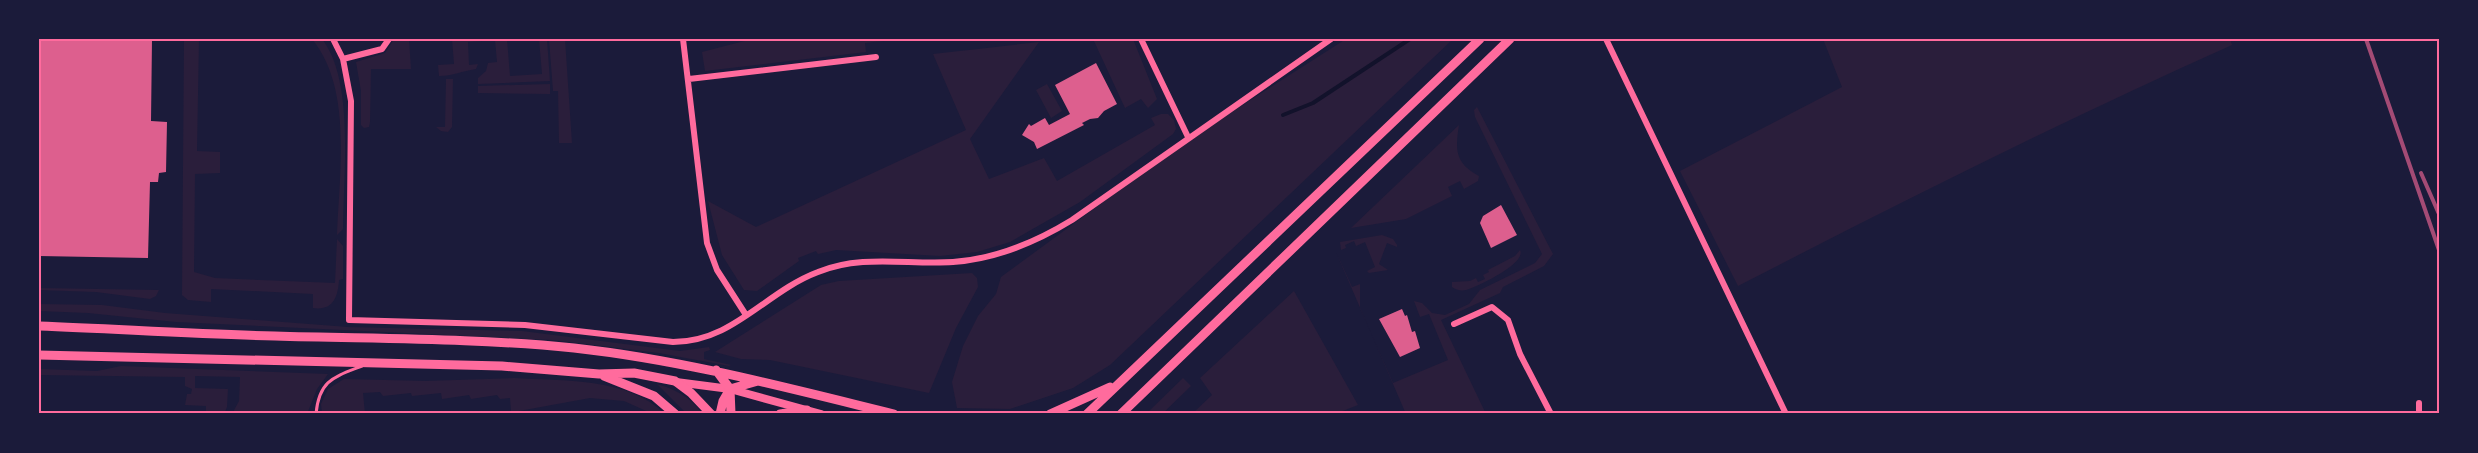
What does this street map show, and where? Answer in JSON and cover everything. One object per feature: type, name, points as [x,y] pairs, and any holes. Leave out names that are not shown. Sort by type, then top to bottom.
[{"type":"main road","points":[[1087,414],[1480,39]]},
{"type":"main road","points":[[1121,414],[1131,410],[1510,39]]},
{"type":"main road","points":[[39,326],[273,336],[486,341],[586,350],[716,370],[894,414]]},
{"type":"main road","points":[[39,355],[502,366],[599,374],[634,373],[675,381],[691,393],[711,414]]},
{"type":"main road","points":[[716,370],[730,389],[731,414]]},
{"type":"main road","points":[[599,374],[654,396],[675,414]]},
{"type":"main road","points":[[720,414],[723,400],[730,389],[760,381]]},
{"type":"main road","points":[[1050,414],[1119,383]]},
{"type":"main road","points":[[780,414],[807,410]]},
{"type":"street","points":[[333,39],[343,59],[350,88],[349,320],[525,325],[673,342],[690,342],[726,330],[796,281],[835,266],[874,260],[954,262],[984,257],[1035,241],[1072,220],[1331,39]]},
{"type":"street","points":[[343,59],[382,49],[389,39]]},
{"type":"street","points":[[683,39],[709,254],[746,315]]},
{"type":"street","points":[[1141,39],[1188,137]]},
{"type":"street","points":[[1606,39],[1786,414]]},
{"type":"street","points":[[689,79],[876,57]]},
{"type":"street","points":[[1454,324],[1492,307],[1508,320],[1520,354],[1551,414]]},
{"type":"street","points":[[675,381],[730,389],[821,414]]},
{"type":"street","points":[[2419,403],[2419,414]]},
{"type":"lane","points":[[316,414],[324,386],[337,376],[367,364]]},
{"type":"shaded area","points":[[184,39],[199,39],[197,151],[220,152],[220,173],[195,174],[194,272],[215,278],[335,283],[337,239],[343,246],[343,279],[339,280],[336,297],[330,305],[313,308],[313,294],[211,289],[211,302],[188,300],[182,295]]},
{"type":"shaded area","points":[[312,39],[322,39],[332,57],[339,79],[343,104],[345,157],[343,229],[337,235],[341,159],[338,107],[325,59]]},
{"type":"shaded area","points":[[394,39],[409,39],[411,69],[371,69],[370,122],[369,127],[364,128],[361,125],[361,91],[356,62],[385,53]]},
{"type":"shaded area","points":[[452,39],[507,39],[510,76],[542,74],[539,39],[547,39],[550,81],[478,84],[478,78],[486,71],[488,63],[497,62],[495,40],[468,42],[469,65],[478,64],[476,69],[439,76],[438,65],[454,64]]},
{"type":"shaded area","points":[[549,39],[565,39],[572,143],[559,143],[558,91],[553,91]]},
{"type":"shaded area","points":[[752,39],[902,39],[865,43],[866,52],[705,71],[702,52]]},
{"type":"shaded area","points":[[1093,39],[1133,39],[1157,99],[1148,108],[1141,99],[1125,108]]},
{"type":"shaded area","points":[[1346,39],[1453,39],[1110,365],[1073,388],[1010,409],[957,408],[952,382],[963,346],[978,316],[996,294],[1001,277],[1185,142]]},
{"type":"shaded area","points":[[1823,39],[2230,39],[2232,45],[1983,162],[1738,286],[1680,171],[1842,87]]},
{"type":"shaded area","points":[[1039,42],[970,139],[989,179],[1044,158],[1057,181],[1155,125],[1151,118],[1161,114],[1168,114],[1174,120],[1176,129],[1173,134],[1080,202],[1010,242],[977,252],[940,256],[836,250],[818,254],[816,251],[798,258],[799,261],[757,291],[744,290],[722,255],[708,201],[756,227],[966,130],[933,54]]},
{"type":"shaded area","points":[[446,79],[453,79],[452,127],[448,132],[436,127],[445,127]]},
{"type":"shaded area","points":[[550,84],[550,94],[478,93],[478,86]]},
{"type":"shaded area","points":[[1047,84],[1062,111],[1051,118],[1036,90]]},
{"type":"shaded area","points":[[1477,107],[1553,254],[1544,266],[1503,287],[1500,293],[1441,320],[1486,414],[1406,414],[1371,333],[1393,383],[1448,360],[1429,314],[1420,317],[1414,301],[1422,303],[1432,313],[1445,315],[1469,304],[1480,290],[1535,263],[1542,254],[1475,117],[1474,110]]},
{"type":"shaded area","points":[[1459,125],[1458,155],[1465,166],[1479,176],[1478,181],[1464,189],[1460,181],[1448,187],[1452,196],[1406,219],[1351,228]]},
{"type":"shaded area","points":[[1382,235],[1393,239],[1397,245],[1397,247],[1387,243],[1379,264],[1388,270],[1369,273],[1367,271],[1375,267],[1365,242],[1356,246],[1354,241],[1345,245],[1346,248],[1341,250],[1340,242]]},
{"type":"shaded area","points":[[1520,250],[1516,261],[1491,279],[1466,290],[1452,287],[1452,282],[1470,281],[1476,278],[1478,282],[1485,279],[1483,275],[1489,272],[1488,270],[1515,256]]},
{"type":"shaded area","points":[[1336,252],[1352,287],[1360,284],[1360,308]]},
{"type":"shaded area","points":[[972,273],[977,278],[978,287],[956,328],[929,393],[770,360],[741,359],[715,352],[821,285],[839,281]]},
{"type":"shaded area","points":[[39,288],[159,290],[156,296],[150,299],[96,292],[39,290]]},
{"type":"shaded area","points":[[1294,291],[1358,405],[1335,414],[1192,414],[1212,395],[1200,378]]},
{"type":"shaded area","points":[[39,304],[102,305],[165,313],[348,327],[522,331],[680,351],[709,347],[710,350],[704,352],[704,359],[731,365],[659,353],[552,340],[176,322],[88,313],[39,311]]},
{"type":"shaded area","points":[[121,366],[328,374],[317,389],[307,414],[232,414],[239,401],[240,377],[195,376],[195,388],[228,389],[227,407],[224,414],[206,414],[206,406],[185,405],[187,394],[191,394],[192,389],[185,386],[185,377],[39,375],[39,369],[97,371]]},
{"type":"shaded area","points":[[514,378],[573,381],[614,387],[650,402],[665,414],[653,414],[624,401],[590,398],[503,414],[502,412],[511,411],[510,398],[500,399],[497,395],[471,399],[469,395],[442,399],[441,393],[383,396],[380,392],[363,393],[365,414],[322,414],[321,404],[328,389],[344,379],[425,381]]},
{"type":"shaded area","points":[[1183,378],[1191,386],[1162,414],[1146,414]]},
{"type":"shaded area","points":[[657,384],[683,395],[703,414],[687,414]]},
{"type":"building","points":[[39,39],[152,39],[151,121],[167,122],[166,172],[159,173],[158,182],[150,182],[148,258],[39,256]]},
{"type":"building","points":[[1096,63],[1117,104],[1104,111],[1098,118],[1082,123],[1084,125],[1037,149],[1034,142],[1022,135],[1029,124],[1031,126],[1045,118],[1049,125],[1070,114],[1055,85]]},
{"type":"building","points":[[1501,205],[1517,235],[1491,248],[1480,223],[1483,216]]},
{"type":"building","points":[[1402,309],[1405,316],[1407,315],[1412,332],[1415,331],[1420,348],[1400,357],[1379,319]]},
{"type":"waterway","points":[[1283,115],[1313,103],[1410,39]]},
{"type":"railway","points":[[2366,39],[2439,250]]},
{"type":"railway","points":[[2421,173],[2439,214]]}]
